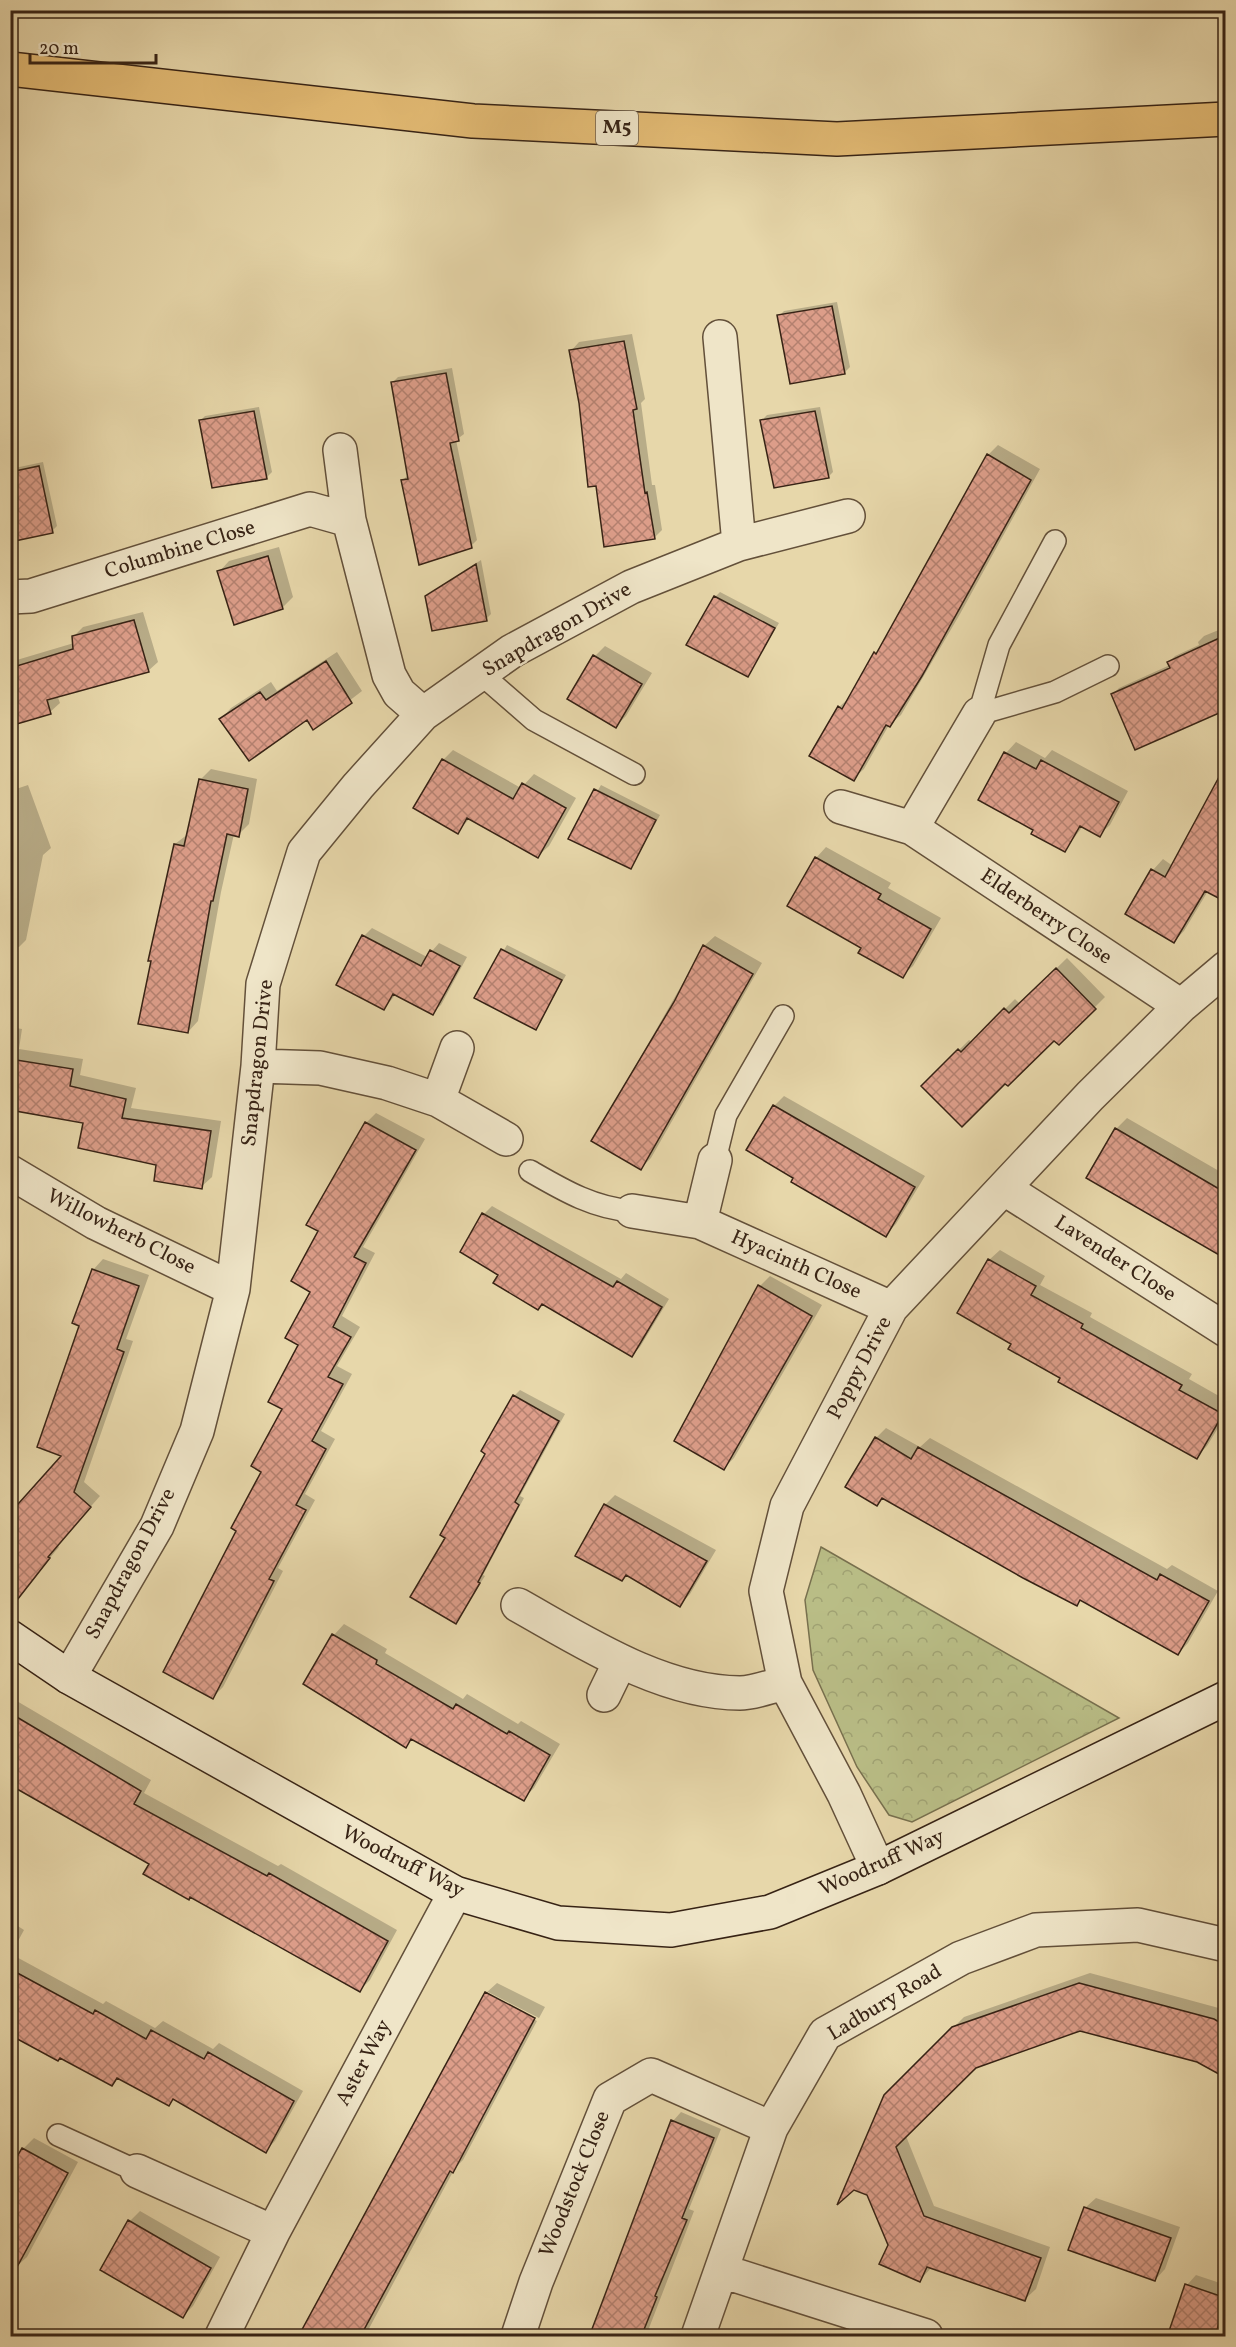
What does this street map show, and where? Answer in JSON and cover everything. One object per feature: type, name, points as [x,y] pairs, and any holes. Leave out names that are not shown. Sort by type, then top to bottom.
[{"type":"highway","name":"M5","points":[[10,69],[473,121],[837,139],[1226,119]]},
{"type":"street","points":[[720,338],[739,544]]},
{"type":"street","points":[[340,450],[349,520],[389,675],[399,693],[423,714]]},
{"type":"street","name":"Columbine Close","points":[[10,597],[42,593],[310,509],[349,520]]},
{"type":"street","name":"Snapdragon Drive","points":[[69,1677],[157,1526],[193,1441],[233,1289],[258,1066],[263,984],[304,852],[358,786],[423,714],[512,651],[631,587],[739,544],[848,516]]},
{"type":"street","points":[[912,828],[980,714]]},
{"type":"street","name":"Elderberry Close","points":[[841,807],[912,828],[1181,1006]]},
{"type":"street","name":"Poppy Drive","points":[[878,1868],[844,1794],[785,1683],[766,1591],[787,1506],[891,1308],[1090,1096],[1181,1006],[1226,968]]},
{"type":"street","points":[[438,1100],[457,1048]]},
{"type":"street","points":[[258,1066],[320,1068],[387,1083],[438,1100],[506,1139]]},
{"type":"street","points":[[700,1222],[715,1160]]},
{"type":"street","name":"Willowherb Close","points":[[10,1172],[96,1223],[233,1289]]},
{"type":"street","name":"Lavender Close","points":[[1005,1189],[1225,1329]]},
{"type":"street","name":"Hyacinth Close","points":[[632,1211],[700,1222],[891,1308]]},
{"type":"street","points":[[518,1605],[620,1662],[691,1686],[741,1693],[785,1683]]},
{"type":"street","name":"Woodruff Way","points":[[10,1637],[69,1677],[455,1893],[558,1923],[671,1930],[770,1912],[878,1868],[1226,1698]]},
{"type":"street","points":[[604,1695],[620,1662]]},
{"type":"street","name":"Aster Way","points":[[222,2337],[273,2232],[455,1893]]},
{"type":"street","name":"Ladbury Road","points":[[698,2337],[771,2128],[825,2034],[961,1958],[1036,1930],[1138,1925],[1226,1945]]},
{"type":"street","name":"Woodstock Close","points":[[518,2337],[536,2282],[610,2098],[651,2075],[771,2128]]},
{"type":"street","points":[[137,2171],[273,2232]]},
{"type":"street","points":[[722,2271],[926,2337]]},
{"type":"lane","points":[[980,714],[999,645],[1054,541]]},
{"type":"lane","points":[[980,714],[1055,692],[1108,666]]},
{"type":"lane","points":[[480,674],[534,720],[634,774]]},
{"type":"lane","points":[[715,1160],[726,1115],[783,1016]]},
{"type":"lane","points":[[530,1170],[582,1199],[607,1209],[632,1211]]},
{"type":"lane","points":[[58,2135],[137,2171]]},
{"type":"green space","points":[[821,1547],[1119,1718],[912,1822],[889,1815],[857,1767],[813,1670],[805,1600]]},
{"type":"building","points":[[832,306],[845,374],[790,384],[777,315]]},
{"type":"building","points":[[624,341],[637,409],[633,410],[645,493],[647,492],[655,539],[604,547],[596,486],[588,487],[579,403],[569,350]]},
{"type":"building","points":[[446,373],[459,441],[450,443],[472,548],[419,565],[401,480],[408,479],[391,382]]},
{"type":"building","points":[[254,411],[267,479],[212,488],[199,420]]},
{"type":"building","points":[[815,411],[829,478],[774,488],[760,420]]},
{"type":"building","points":[[987,454],[1031,480],[922,676],[890,727],[886,725],[854,781],[809,756],[838,706],[842,709],[874,652],[876,654]]},
{"type":"building","points":[[39,466],[53,533],[10,542],[10,472]]},
{"type":"building","points":[[268,556],[283,609],[234,625],[217,571]]},
{"type":"building","points":[[476,564],[487,621],[432,631],[425,596]]},
{"type":"building","points":[[714,596],[775,628],[748,677],[686,645]]},
{"type":"building","points":[[134,620],[149,672],[47,700],[51,714],[10,726],[10,668],[73,649],[72,636]]},
{"type":"building","points":[[1226,635],[1226,710],[1135,750],[1111,694],[1170,668],[1167,662]]},
{"type":"building","points":[[593,655],[642,684],[616,728],[567,699]]},
{"type":"building","points":[[326,661],[352,703],[313,730],[307,720],[249,761],[219,719],[260,692],[266,700]]},
{"type":"building","points":[[1004,752],[1036,769],[1041,760],[1119,802],[1100,837],[1080,826],[1065,852],[1031,834],[1033,830],[978,800]]},
{"type":"building","points":[[442,759],[513,799],[522,783],[566,808],[538,858],[467,818],[458,834],[413,808]]},
{"type":"building","points":[[1226,764],[1226,902],[1205,891],[1174,943],[1125,914],[1151,869],[1165,877]]},
{"type":"building","points":[[199,779],[248,789],[239,837],[227,834],[213,901],[211,901],[188,1033],[138,1024],[151,961],[148,961],[174,844],[184,846]]},
{"type":"building","points":[[594,789],[656,820],[631,869],[568,839]]},
{"type":"building","points":[[815,857],[881,894],[878,899],[931,929],[903,978],[858,953],[861,948],[787,906]]},
{"type":"building","points":[[362,935],[421,966],[430,950],[460,966],[433,1015],[393,994],[384,1010],[336,985]]},
{"type":"building","points":[[703,945],[753,974],[641,1170],[591,1141],[674,1002]]},
{"type":"building","points":[[501,949],[562,980],[536,1030],[474,998]]},
{"type":"building","points":[[1056,968],[1096,1009],[1059,1045],[1054,1041],[1008,1086],[1005,1084],[962,1127],[921,1086],[958,1049],[961,1052],[1004,1008],[1009,1013]]},
{"type":"building","points":[[10,1059],[73,1069],[70,1086],[126,1099],[122,1118],[211,1131],[202,1189],[154,1181],[156,1165],[78,1148],[83,1123],[10,1110]]},
{"type":"building","points":[[773,1105],[915,1187],[886,1237],[791,1182],[793,1178],[746,1150]]},
{"type":"building","points":[[365,1122],[416,1150],[354,1257],[366,1263],[333,1327],[351,1337],[328,1377],[343,1384],[312,1441],[326,1449],[296,1505],[306,1510],[269,1579],[274,1581],[213,1699],[163,1672],[236,1531],[231,1528],[261,1472],[251,1466],[282,1409],[268,1402],[298,1345],[285,1338],[310,1292],[291,1281],[318,1231],[306,1225]]},
{"type":"building","points":[[1115,1128],[1226,1193],[1226,1259],[1086,1178]]},
{"type":"building","points":[[482,1213],[613,1287],[617,1281],[662,1307],[632,1357],[542,1304],[538,1310],[493,1283],[498,1275],[460,1252]]},
{"type":"building","points":[[988,1259],[1036,1286],[1031,1295],[1083,1324],[1081,1328],[1182,1385],[1179,1390],[1223,1414],[1197,1459],[1058,1382],[1060,1378],[1008,1349],[1011,1344],[957,1313]]},
{"type":"building","points":[[92,1269],[139,1286],[117,1349],[124,1352],[74,1492],[91,1507],[48,1557],[50,1558],[10,1609],[10,1513],[61,1456],[37,1447],[79,1326],[72,1323]]},
{"type":"building","points":[[758,1285],[812,1316],[724,1470],[674,1441]]},
{"type":"building","points":[[513,1395],[559,1421],[515,1502],[519,1505],[478,1582],[480,1583],[456,1624],[410,1597],[445,1538],[440,1535],[485,1454],[481,1451]]},
{"type":"building","points":[[875,1437],[911,1459],[918,1447],[1157,1580],[1160,1574],[1209,1601],[1178,1655],[1080,1600],[1077,1606],[1023,1578],[882,1498],[877,1506],[845,1487]]},
{"type":"building","points":[[604,1504],[707,1561],[680,1607],[626,1575],[622,1581],[575,1556]]},
{"type":"building","points":[[332,1634],[377,1660],[376,1664],[453,1709],[456,1704],[507,1734],[509,1731],[550,1755],[524,1801],[411,1739],[406,1748],[303,1684]]},
{"type":"building","points":[[10,1713],[141,1791],[134,1804],[267,1876],[269,1873],[388,1941],[360,1992],[190,1897],[189,1900],[143,1874],[149,1864],[10,1785]]},
{"type":"building","points":[[10,1969],[93,2014],[95,2010],[146,2039],[151,2030],[204,2059],[208,2052],[294,2101],[266,2153],[173,2099],[169,2106],[117,2078],[112,2086],[10,2035]]},
{"type":"building","points":[[1079,1983],[1214,2019],[1226,2026],[1226,2078],[1197,2062],[1080,2031],[976,2068],[896,2147],[924,2216],[1041,2258],[1025,2301],[927,2267],[920,2282],[879,2264],[888,2245],[867,2195],[854,2190],[837,2205],[884,2095],[952,2027]]},
{"type":"building","points":[[485,1992],[535,2018],[453,2173],[450,2171],[360,2337],[298,2337]]},
{"type":"building","points":[[671,2120],[714,2138],[682,2218],[687,2220],[655,2296],[657,2297],[641,2337],[589,2337]]},
{"type":"building","points":[[22,2148],[68,2173],[10,2280],[10,2169]]},
{"type":"building","points":[[1084,2207],[1171,2238],[1155,2281],[1068,2250]]},
{"type":"building","points":[[128,2220],[211,2268],[183,2318],[100,2270]]},
{"type":"building","points":[[1185,2284],[1226,2298],[1215,2337],[1167,2337]]}]
